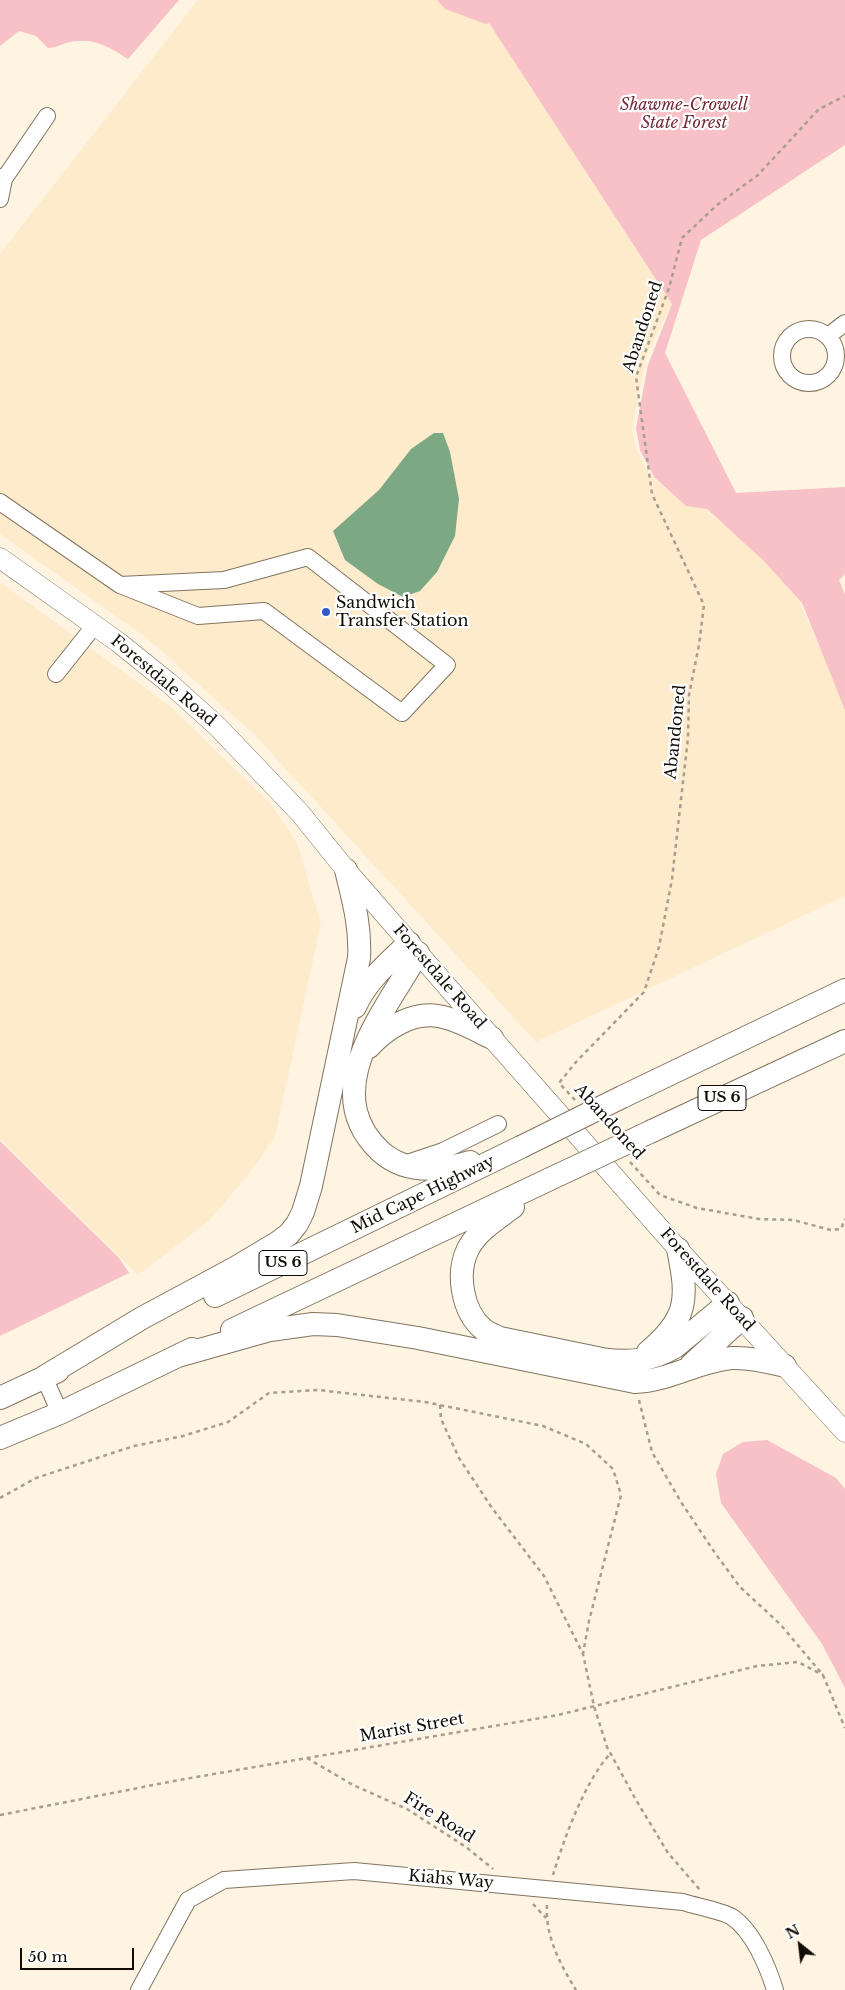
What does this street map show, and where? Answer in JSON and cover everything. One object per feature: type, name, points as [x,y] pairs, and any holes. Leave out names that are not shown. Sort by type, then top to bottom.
[{"type":"highway","points":[[44,1377],[142,1318],[242,1264],[289,1234],[303,1212],[308,1200],[360,945],[357,918],[346,870]]},
{"type":"highway","points":[[343,1033],[362,991],[380,970],[414,948]]},
{"type":"highway","points":[[414,948],[379,1017],[354,1077],[354,1100],[360,1124],[370,1140],[384,1154],[402,1164],[424,1169],[446,1168],[521,1147]]},
{"type":"highway","name":"Mid Cape Highway","points":[[0,1398],[845,990]]},
{"type":"highway","points":[[362,1055],[386,1030],[416,1017],[436,1016],[444,1018],[492,1038]]},
{"type":"highway","name":"US 6","points":[[0,1438],[60,1413],[550,1179],[845,1041]]},
{"type":"highway","points":[[550,1179],[488,1226],[474,1240],[468,1250],[464,1262],[462,1284],[472,1315],[484,1329],[500,1338],[615,1361],[636,1372],[660,1380],[704,1364],[732,1358],[752,1359],[786,1366]]},
{"type":"highway","points":[[636,1372],[668,1333],[680,1313],[685,1290],[678,1249]]},
{"type":"highway","points":[[178,1356],[270,1330],[314,1324],[337,1324],[636,1372],[665,1352],[735,1311]]},
{"type":"highway","points":[[682,1372],[706,1353],[735,1311]]},
{"type":"main road","name":"Forestdale Road","points":[[0,558],[95,625],[169,683],[216,726],[300,814],[346,870],[678,1249],[845,1432]]},
{"type":"street","points":[[0,199],[2,178],[47,116]]},
{"type":"street","points":[[828,336],[845,323]]},
{"type":"street","points":[[0,502],[120,585],[198,616],[264,611],[402,713],[447,664],[308,557],[224,580],[120,585]]},
{"type":"street","points":[[56,674],[95,625]]},
{"type":"street","points":[[402,1164],[443,1151],[498,1124]]},
{"type":"street","points":[[44,1377],[60,1413]]},
{"type":"street","name":"Kiahs Way","points":[[139,1990],[188,1900],[224,1880],[354,1871],[683,1902],[732,1917],[750,1936],[768,1965],[775,1990]]},
{"type":"path","name":"Abandoned","points":[[578,1104],[559,1083],[576,1062],[644,992],[659,947],[672,879],[688,738],[689,695],[699,645],[704,605],[652,494],[636,377],[669,288],[682,238],[716,205],[758,175],[819,110],[845,96]]},
{"type":"path","name":"Abandoned","points":[[628,1160],[660,1195],[697,1208],[759,1219],[793,1220],[831,1230],[842,1229],[845,1219]]},
{"type":"path","points":[[636,1372],[652,1452],[686,1509],[715,1553],[740,1586],[780,1624],[823,1675],[845,1728]]},
{"type":"path","points":[[0,1498],[36,1478],[134,1446],[183,1436],[228,1422],[269,1393],[318,1390],[440,1405],[543,1426],[586,1444],[613,1468],[621,1495],[582,1654]]},
{"type":"path","points":[[440,1405],[441,1419],[459,1458],[492,1508],[544,1576],[582,1654],[594,1706],[611,1754],[636,1800],[668,1853],[718,1912]]},
{"type":"path","name":"Marist Street","points":[[0,1815],[179,1780],[558,1714],[757,1666],[798,1662],[823,1675]]},
{"type":"path","name":"Fire Road","points":[[576,1990],[557,1958],[546,1918],[548,1889],[569,1830],[595,1772],[611,1754]]},
{"type":"path","name":"Fire Road","points":[[306,1758],[353,1785],[407,1809],[466,1847],[516,1886],[546,1918]]},
{"type":"shaded area","points":[[198,0],[474,0],[672,304],[646,356],[632,431],[638,453],[650,475],[685,505],[705,509],[766,561],[799,601],[841,696],[845,707],[845,896],[536,1042],[254,734],[147,638],[0,534],[0,254]]},
{"type":"shaded area","points":[[434,433],[443,433],[450,452],[459,499],[455,536],[437,572],[420,591],[403,597],[378,584],[345,560],[333,531],[379,490],[411,449]]},
{"type":"shaded area","points":[[0,582],[171,707],[270,803],[297,843],[321,923],[275,1137],[251,1171],[210,1220],[138,1275],[0,1139]]},
{"type":"green space","points":[[0,0],[179,0],[128,59],[106,46],[92,42],[75,41],[48,48],[36,36],[19,31],[0,46]]},
{"type":"green space","name":"Shawme-Crowell State Forest","points":[[437,0],[845,0],[845,145],[701,240],[665,353],[736,493],[845,487],[845,574],[839,580],[845,595],[845,710],[802,603],[764,561],[707,509],[686,506],[654,477],[640,450],[636,428],[648,365],[672,304],[489,23],[486,24],[445,9]]},
{"type":"green space","points":[[0,1141],[119,1258],[129,1273],[0,1336]]},
{"type":"green space","points":[[767,1440],[836,1478],[845,1489],[845,1688],[822,1644],[721,1503],[716,1474],[723,1454],[743,1442]]},
{"type":"place","name":"Sandwich Transfer Station","points":[[326,612]]}]
